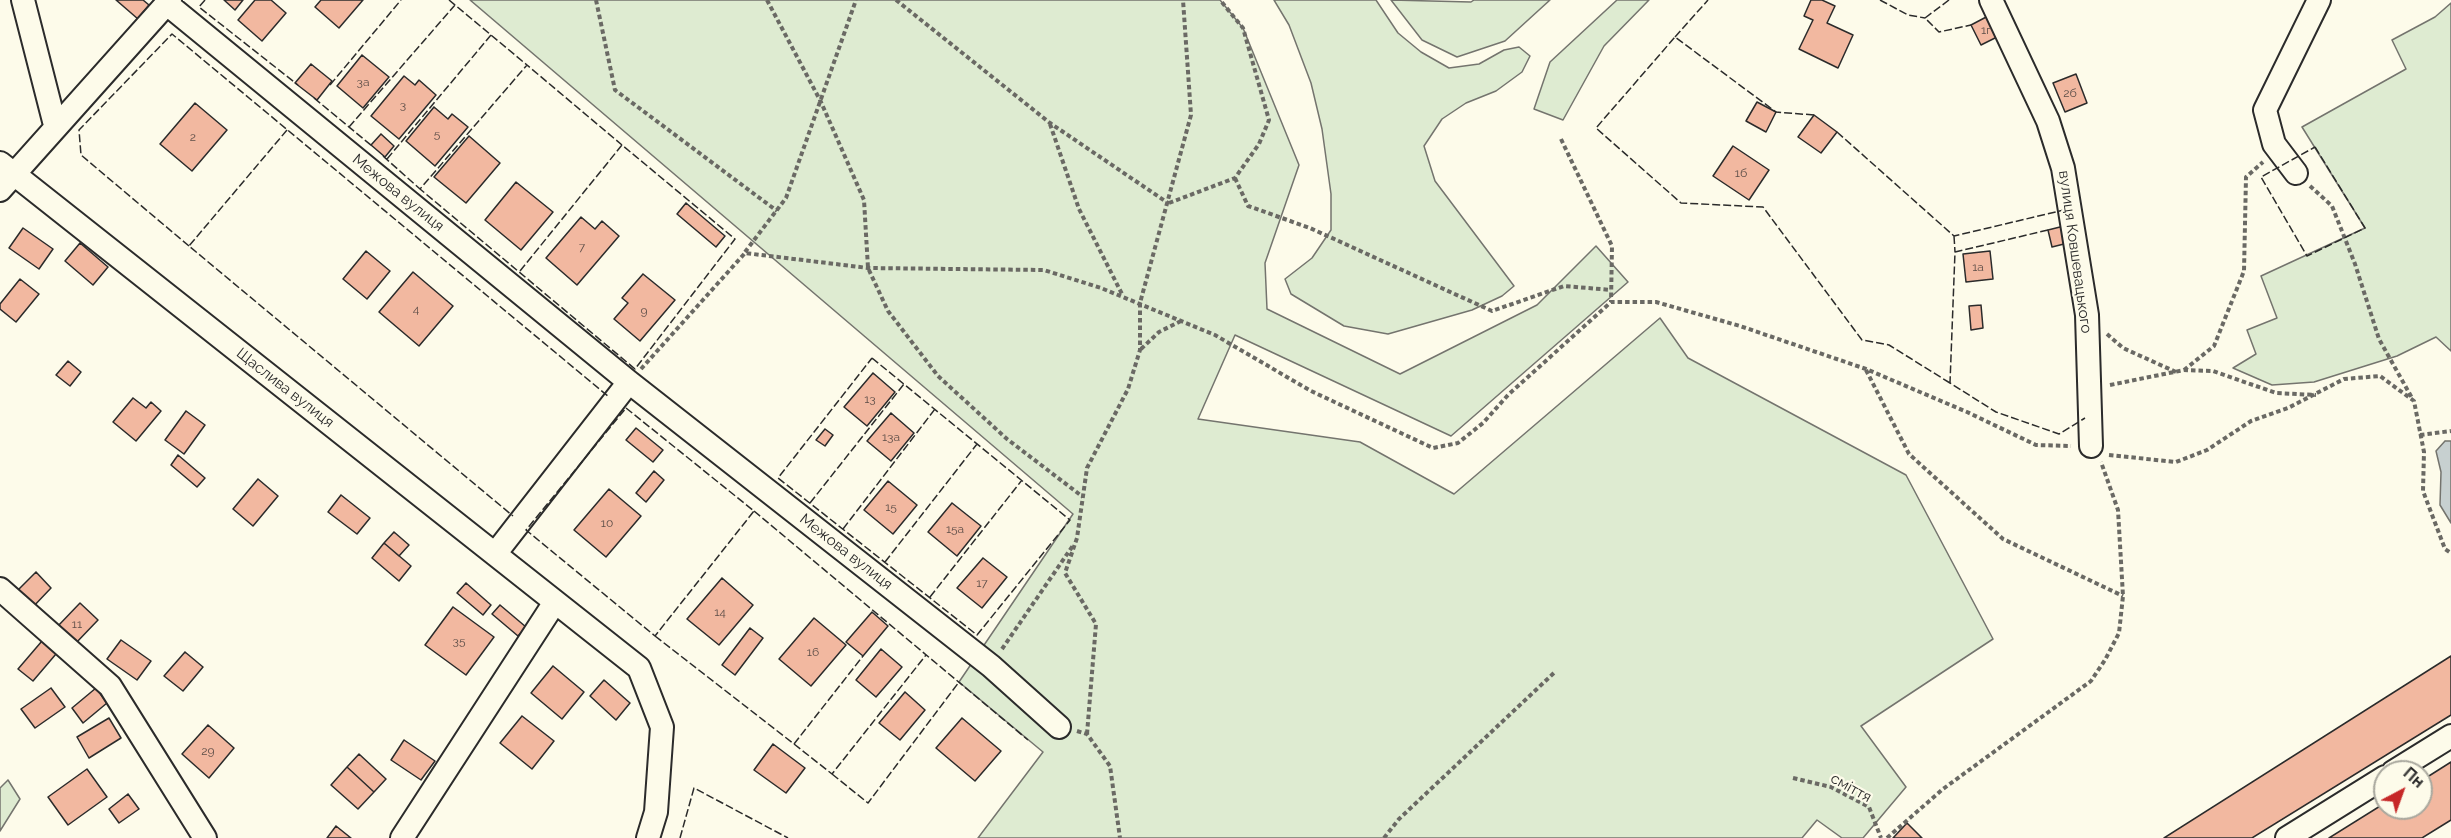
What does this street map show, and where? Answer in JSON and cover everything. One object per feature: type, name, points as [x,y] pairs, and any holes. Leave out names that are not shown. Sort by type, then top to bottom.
[{"type":"street","points":[[23,0],[55,125]]},
{"type":"street","name":"вулиця Ковшевацького","points":[[1991,0],[2048,121],[2063,168],[2087,315],[2091,446]]},
{"type":"street","points":[[2296,173],[2274,144],[2265,110],[2319,0]]},
{"type":"street","name":"Межова вулиця","points":[[5,176],[168,2],[629,382],[991,666],[1059,727]]},
{"type":"street","name":"Щаслива вулиця","points":[[5,176],[639,668],[662,727],[656,812],[648,838]]},
{"type":"street","points":[[495,554],[629,382]]},
{"type":"street","points":[[0,589],[110,686],[205,838]]},
{"type":"street","points":[[402,838],[555,602]]},
{"type":"street","points":[[2412,760],[2451,736]]},
{"type":"street","points":[[2287,838],[2373,784]]},
{"type":"path","points":[[596,0],[615,90],[777,211]]},
{"type":"path","points":[[767,0],[821,102],[864,200],[868,268],[888,311],[938,376],[1007,439],[1083,497]]},
{"type":"path","points":[[629,382],[745,253],[786,198],[856,0]]},
{"type":"path","points":[[896,0],[1050,123],[1168,203]]},
{"type":"path","points":[[1120,838],[1110,766],[1087,734],[1096,624],[1065,573],[1077,538],[1087,468],[1128,388],[1140,350],[1140,303],[1191,116],[1183,0]]},
{"type":"path","points":[[1168,203],[1235,178],[1259,144],[1269,120],[1243,28],[1220,0]]},
{"type":"path","points":[[1050,123],[1079,209],[1123,297]]},
{"type":"path","points":[[1561,139],[1611,246],[1611,302]]},
{"type":"path","points":[[2184,370],[2214,346],[2244,271],[2246,177],[2269,156],[2274,144]]},
{"type":"path","points":[[2296,173],[2332,206],[2355,264],[2379,339],[2414,401],[2424,452],[2423,491],[2445,549],[2451,553]]},
{"type":"path","points":[[1235,178],[1248,206],[1310,228],[1492,311],[1564,286],[1611,290]]},
{"type":"path","points":[[745,253],[868,268],[1044,270],[1140,303],[1215,335],[1311,391],[1433,447],[1458,443],[1483,423],[1508,395],[1611,302],[1656,302],[1740,326],[1866,369],[1967,411],[2036,445],[2091,446],[2113,456],[2176,462],[2208,450],[2251,421],[2288,408],[2344,379],[2380,376],[2414,401]]},
{"type":"path","points":[[2087,315],[2123,348],[2176,372]]},
{"type":"path","points":[[1140,350],[1159,332],[1181,321]]},
{"type":"path","points":[[1866,369],[1909,454],[2002,539],[2123,596]]},
{"type":"path","points":[[2090,390],[2123,381],[2146,379],[2184,370],[2213,371],[2276,393],[2316,395]]},
{"type":"path","points":[[2420,435],[2451,430]]},
{"type":"path","points":[[1887,838],[1943,789],[2091,681],[2118,633],[2123,596],[2118,510],[2105,469],[2091,446]]},
{"type":"path","points":[[991,666],[1077,538]]},
{"type":"path","points":[[1384,838],[1399,819],[1556,671]]},
{"type":"path","name":"сміття","points":[[1793,778],[1831,787],[1869,807],[1881,838]]},
{"type":"green space","points":[[470,0],[1220,0],[1243,28],[1299,165],[1265,263],[1267,309],[1400,374],[1537,305],[1596,246],[1628,282],[1451,436],[1235,335],[1198,419],[1360,442],[1454,494],[1660,318],[1688,358],[1906,475],[1993,639],[1861,726],[1906,787],[1863,838],[1842,838],[1817,820],[1802,838],[978,838],[1043,752],[959,682],[1073,514]]},
{"type":"green space","points":[[1274,0],[1376,0],[1398,33],[1421,52],[1449,68],[1479,64],[1504,50],[1519,47],[1530,56],[1522,72],[1496,91],[1466,103],[1442,119],[1424,146],[1435,181],[1514,286],[1502,296],[1472,310],[1388,334],[1344,326],[1291,294],[1285,279],[1312,258],[1331,230],[1331,194],[1322,129],[1311,83],[1289,25]]},
{"type":"green space","points":[[1391,0],[1471,2],[1474,0],[1550,0],[1505,41],[1457,57],[1422,40]]},
{"type":"green space","points":[[1617,0],[1649,0],[1604,46],[1563,120],[1534,109],[1550,62]]},
{"type":"green space","points":[[2451,3],[2451,351],[2436,337],[2397,356],[2314,382],[2272,385],[2233,368],[2256,354],[2247,330],[2277,318],[2261,276],[2365,228],[2302,127],[2406,69],[2392,40],[2435,17]]},
{"type":"green space","points":[[8,780],[20,799],[0,831],[0,788]]},
{"type":"shaded area","points":[[2445,441],[2451,441],[2451,523],[2440,505],[2441,472],[2436,451]]},
{"type":"building","points":[[116,0],[143,0],[149,5],[138,19]]},
{"type":"building","points":[[224,0],[243,0],[235,10]]},
{"type":"building","points":[[255,0],[271,0],[286,13],[262,41],[238,20]]},
{"type":"building","points":[[321,0],[363,0],[339,28],[315,7]]},
{"type":"building","points":[[1811,0],[1822,0],[1835,6],[1827,23],[1853,35],[1838,68],[1799,49],[1813,20],[1804,16]]},
{"type":"building","points":[[1990,15],[2001,35],[1981,45],[1971,25]]},
{"type":"building","points":[[362,55],[389,77],[363,108],[337,86]]},
{"type":"building","points":[[311,64],[332,81],[317,100],[295,83]]},
{"type":"building","points":[[2076,74],[2087,103],[2065,112],[2053,83]]},
{"type":"building","points":[[404,76],[415,85],[419,80],[436,95],[399,139],[371,116]]},
{"type":"building","points":[[1757,102],[1776,112],[1766,132],[1746,121]]},
{"type":"building","points":[[195,103],[227,130],[192,171],[160,144]]},
{"type":"building","points":[[434,107],[448,119],[452,114],[468,127],[435,166],[406,141]]},
{"type":"building","points":[[1814,115],[1837,132],[1821,153],[1798,137]]},
{"type":"building","points":[[381,134],[394,146],[385,157],[371,145]]},
{"type":"building","points":[[469,136],[500,163],[466,203],[434,177]]},
{"type":"building","points":[[1733,146],[1769,170],[1749,200],[1713,176]]},
{"type":"building","points":[[516,182],[553,212],[521,250],[485,220]]},
{"type":"building","points":[[686,203],[725,236],[716,247],[677,214]]},
{"type":"building","points":[[581,217],[595,229],[602,221],[619,236],[577,285],[546,258]]},
{"type":"building","points":[[2064,226],[2068,243],[2052,247],[2048,230]]},
{"type":"building","points":[[23,228],[53,249],[39,269],[9,248]]},
{"type":"building","points":[[80,243],[108,267],[93,285],[65,261]]},
{"type":"building","points":[[366,251],[390,271],[367,299],[343,279]]},
{"type":"building","points":[[1990,251],[1993,279],[1966,282],[1963,254]]},
{"type":"building","points":[[413,272],[453,306],[419,346],[379,312]]},
{"type":"building","points":[[643,274],[675,300],[640,341],[614,319],[628,303],[622,298]]},
{"type":"building","points":[[20,279],[39,294],[16,322],[0,309],[0,304]]},
{"type":"building","points":[[1981,305],[1983,328],[1971,330],[1969,306]]},
{"type":"building","points":[[68,361],[81,372],[70,386],[56,375]]},
{"type":"building","points":[[873,373],[895,392],[867,426],[844,407]]},
{"type":"building","points":[[133,398],[146,408],[151,402],[161,411],[136,441],[113,422]]},
{"type":"building","points":[[186,411],[205,425],[184,454],[165,440]]},
{"type":"building","points":[[891,413],[914,433],[891,461],[867,441]]},
{"type":"building","points":[[636,428],[663,450],[653,462],[626,440]]},
{"type":"building","points":[[825,429],[833,435],[825,446],[816,440]]},
{"type":"building","points":[[178,455],[205,478],[197,487],[171,465]]},
{"type":"building","points":[[654,471],[664,480],[646,502],[636,493]]},
{"type":"building","points":[[258,479],[278,496],[253,526],[233,509]]},
{"type":"building","points":[[888,481],[917,505],[893,534],[864,510]]},
{"type":"building","points":[[609,489],[641,516],[606,557],[574,530]]},
{"type":"building","points":[[341,495],[370,518],[357,534],[328,512]]},
{"type":"building","points":[[952,503],[981,526],[957,556],[928,532]]},
{"type":"building","points":[[394,532],[409,545],[399,556],[384,543]]},
{"type":"building","points":[[384,543],[411,566],[399,581],[372,558]]},
{"type":"building","points":[[983,558],[1007,577],[982,608],[957,588]]},
{"type":"building","points":[[36,572],[51,588],[31,609],[15,593]]},
{"type":"building","points":[[722,578],[753,605],[719,645],[687,619]]},
{"type":"building","points":[[466,583],[491,605],[483,615],[457,593]]},
{"type":"building","points":[[80,603],[98,620],[75,644],[57,627]]},
{"type":"building","points":[[500,605],[526,627],[518,636],[492,614]]},
{"type":"building","points":[[453,607],[494,637],[466,675],[425,645]]},
{"type":"building","points":[[872,612],[888,626],[863,656],[846,642]]},
{"type":"building","points":[[814,618],[846,645],[811,686],[779,659]]},
{"type":"building","points":[[750,628],[763,638],[735,675],[722,665]]},
{"type":"building","points":[[121,640],[151,661],[137,680],[107,659]]},
{"type":"building","points":[[42,641],[56,654],[33,681],[18,669]]},
{"type":"building","points":[[881,649],[902,667],[876,697],[856,680]]},
{"type":"building","points":[[185,652],[203,667],[183,691],[164,676]]},
{"type":"building","points":[[2451,656],[2451,715],[2378,760],[2373,760],[2373,763],[2252,838],[2164,838]]},
{"type":"building","points":[[553,666],[584,692],[562,719],[531,693]]},
{"type":"building","points":[[604,680],[630,703],[616,720],[590,696]]},
{"type":"building","points":[[51,688],[65,707],[35,728],[21,709]]},
{"type":"building","points":[[96,688],[107,703],[83,723],[72,708]]},
{"type":"building","points":[[905,692],[925,710],[900,740],[879,723]]},
{"type":"building","points":[[522,716],[554,741],[532,769],[500,743]]},
{"type":"building","points":[[109,718],[121,738],[89,758],[77,737]]},
{"type":"building","points":[[962,718],[1001,751],[975,781],[936,748]]},
{"type":"building","points":[[208,725],[234,748],[209,778],[182,754]]},
{"type":"building","points":[[404,740],[435,761],[421,780],[391,760]]},
{"type":"building","points":[[773,744],[805,768],[786,793],[754,770]]},
{"type":"building","points":[[359,754],[386,779],[374,792],[347,767]]},
{"type":"building","points":[[2451,762],[2451,820],[2422,838],[2329,838],[2373,810],[2373,820],[2433,820],[2433,773]]},
{"type":"building","points":[[347,767],[374,792],[358,809],[331,785]]},
{"type":"building","points":[[87,769],[107,797],[68,825],[48,797]]},
{"type":"building","points":[[128,794],[139,809],[119,823],[109,809]]},
{"type":"building","points":[[1907,823],[1922,838],[1893,838]]},
{"type":"building","points":[[336,826],[351,838],[327,838]]},
{"type":"fence","points":[[205,0],[199,7],[298,85]]},
{"type":"fence","points":[[330,85],[401,0]]},
{"type":"fence","points":[[449,0],[527,65]]},
{"type":"fence","points":[[1675,37],[1708,0]]},
{"type":"fence","points":[[1880,0],[1908,15],[1925,18]]},
{"type":"fence","points":[[1949,0],[1925,18],[1939,32],[1971,25]]},
{"type":"fence","points":[[349,127],[455,5]]},
{"type":"fence","points":[[189,246],[81,155],[79,130],[172,34],[609,397]]},
{"type":"fence","points":[[387,159],[491,35]]},
{"type":"fence","points":[[1814,115],[1776,112],[1675,37],[1596,128],[1681,203],[1763,207],[1862,340],[1889,345],[1950,383]]},
{"type":"fence","points":[[520,271],[622,145],[735,239],[635,369],[420,189],[527,65],[622,145]]},
{"type":"fence","points":[[314,98],[372,146]]},
{"type":"fence","points":[[287,130],[189,246],[513,516]]},
{"type":"fence","points":[[1837,132],[1954,236],[2064,210]]},
{"type":"fence","points":[[2315,147],[2365,228],[2307,256],[2261,177],[2315,147]]},
{"type":"fence","points":[[383,156],[420,189]]},
{"type":"fence","points":[[2048,230],[1955,252],[1950,383],[1996,412],[2059,434],[2085,418]]},
{"type":"fence","points":[[1954,236],[1955,252]]},
{"type":"fence","points":[[872,358],[1070,520],[977,635],[778,478],[872,358]]},
{"type":"fence","points":[[810,503],[904,384]]},
{"type":"fence","points":[[626,408],[754,511],[655,636],[526,530],[626,408]]},
{"type":"fence","points":[[843,529],[935,409]]},
{"type":"fence","points":[[885,562],[977,444]]},
{"type":"fence","points":[[930,597],[1022,480]]},
{"type":"fence","points":[[754,511],[1028,740]]},
{"type":"fence","points":[[655,636],[794,744],[863,656]]},
{"type":"fence","points":[[794,744],[832,774],[926,655]]},
{"type":"fence","points":[[832,774],[868,803],[959,682]]},
{"type":"fence","points":[[680,838],[694,788],[788,838]]}]
